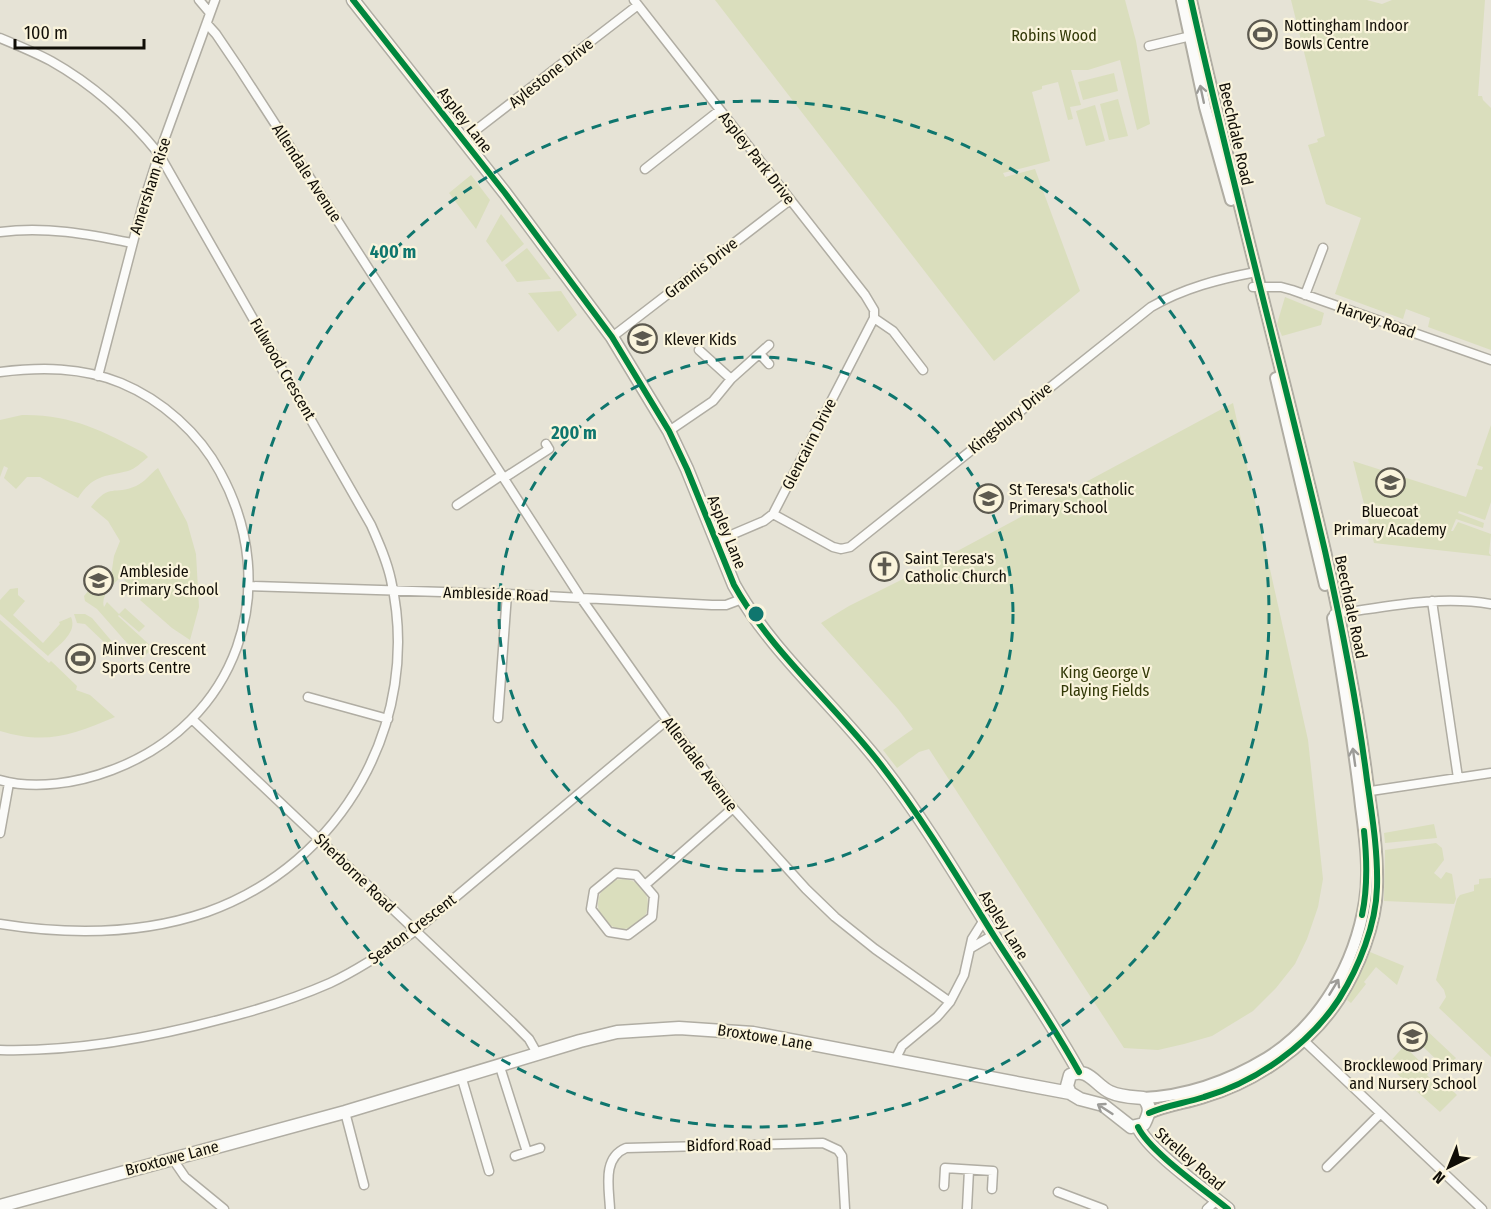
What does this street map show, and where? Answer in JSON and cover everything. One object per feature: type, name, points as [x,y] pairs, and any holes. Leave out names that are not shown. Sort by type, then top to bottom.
[{"type":"main road","name":"Aspley Lane","points":[[353,0],[464,140],[612,337],[669,431],[734,585],[742,598],[782,652],[881,765],[952,867],[1079,1072]]},
{"type":"main road","name":"Broxtowe Lane","points":[[3,1207],[172,1158],[345,1112],[617,1032],[660,1028],[701,1028],[753,1033],[1070,1093],[1080,1099],[1102,1105],[1127,1125],[1138,1127]]},
{"type":"main road","points":[[1070,1093],[1067,1086],[1069,1077],[1079,1072],[1085,1073],[1107,1091],[1118,1095],[1143,1098],[1148,1103],[1149,1113],[1144,1124],[1138,1127]]},
{"type":"main road","name":"Strelley Road","points":[[1138,1127],[1143,1137],[1157,1150],[1228,1209]]},
{"type":"street","points":[[199,0],[210,13]]},
{"type":"street","name":"Amersham Rise","points":[[98,376],[132,243],[159,154],[215,0]]},
{"type":"street","name":"Beechdale Road","points":[[1143,1098],[1162,1097],[1226,1080],[1278,1051],[1322,1021],[1344,990],[1355,969],[1371,923],[1377,890],[1377,861],[1364,792],[1358,706],[1301,447],[1256,287],[1229,165],[1195,35],[1182,0]]},
{"type":"street","name":"Beechdale Road","points":[[1191,0],[1195,35]]},
{"type":"street","name":"Aylestone Drive","points":[[464,140],[636,2]]},
{"type":"street","name":"Aspley Park Drive","points":[[636,2],[865,295],[874,310],[874,318]]},
{"type":"street","name":"Allendale Avenue","points":[[207,24],[239,68],[581,598],[667,720],[733,808],[806,889],[836,917],[875,949],[950,1002]]},
{"type":"street","points":[[1149,46],[1195,35]]},
{"type":"street","name":"Fulwood Crescent","points":[[0,38],[50,60],[102,96],[128,119],[159,154],[360,502],[382,550],[393,591],[398,663],[388,719],[379,745],[362,780],[339,818],[320,840],[291,865],[258,888],[208,912],[173,922],[134,928],[85,932],[47,931],[0,924]]},
{"type":"street","points":[[645,169],[720,110]]},
{"type":"street","name":"Grannis Drive","points":[[612,337],[790,200]]},
{"type":"street","points":[[0,232],[36,229],[84,234],[132,243]]},
{"type":"street","points":[[1305,295],[1323,248]]},
{"type":"street","name":"Kingsbury Drive","points":[[773,514],[833,547],[841,549],[850,547],[1151,307],[1194,286],[1253,273]]},
{"type":"street","name":"Harvey Road","points":[[1256,287],[1281,287],[1491,360]]},
{"type":"street","points":[[874,318],[886,324],[893,331],[924,370]]},
{"type":"street","name":"Glencairn Drive","points":[[773,514],[874,318]]},
{"type":"street","points":[[669,431],[713,401],[731,379],[769,345]]},
{"type":"street","points":[[699,350],[731,379]]},
{"type":"street","points":[[760,354],[769,364]]},
{"type":"street","points":[[0,372],[49,368],[98,376],[144,394],[183,424],[203,444],[237,508],[247,550],[250,586],[237,647],[219,685],[193,720],[133,762],[104,773],[49,784],[4,781],[0,833]]},
{"type":"street","points":[[457,505],[549,448],[546,444]]},
{"type":"street","points":[[717,541],[764,521],[773,514]]},
{"type":"street","name":"Ambleside Road","points":[[250,586],[507,594],[712,605],[726,605],[742,598]]},
{"type":"street","points":[[498,717],[507,594]]},
{"type":"street","points":[[1432,601],[1458,778]]},
{"type":"street","points":[[1336,614],[1432,601],[1491,604]]},
{"type":"street","points":[[308,697],[388,719]]},
{"type":"street","name":"Sherborne Road","points":[[193,720],[512,1022],[529,1039],[538,1054]]},
{"type":"street","name":"Seaton Crescent","points":[[0,1050],[80,1047],[125,1041],[263,1008],[343,977],[389,950],[415,931],[667,720]]},
{"type":"street","points":[[1364,792],[1491,773]]},
{"type":"street","points":[[645,885],[733,808]]},
{"type":"street","points":[[613,874],[633,874],[645,885],[654,896],[653,914],[631,934],[609,932],[592,913],[592,894],[613,874]]},
{"type":"street","points":[[895,1060],[902,1046],[937,1017],[950,1002],[964,975],[972,939],[984,920]]},
{"type":"street","points":[[971,948],[993,934]]},
{"type":"street","points":[[1300,1037],[1482,1209]]},
{"type":"street","name":"Beechdale Road","points":[[1149,1113],[1245,1082],[1284,1057],[1300,1037]]},
{"type":"street","points":[[500,1067],[527,1152]]},
{"type":"street","points":[[462,1078],[489,1171]]},
{"type":"street","points":[[345,1112],[364,1185]]},
{"type":"street","points":[[1327,1167],[1380,1114]]},
{"type":"street","name":"Bidford Road","points":[[610,1209],[609,1170],[611,1162],[619,1151],[626,1148],[823,1143],[838,1150],[842,1156],[845,1209]]},
{"type":"street","points":[[515,1156],[540,1148]]},
{"type":"street","points":[[172,1158],[185,1177],[224,1209]]},
{"type":"street","points":[[944,1186],[945,1168],[993,1171],[992,1189]]},
{"type":"street","points":[[967,1209],[969,1170]]},
{"type":"street","points":[[1058,1192],[1103,1209]]},
{"type":"street","points":[[1207,1209],[1216,1200]]},
{"type":"green space","name":"Robins Wood","points":[[715,0],[1125,0],[1136,41],[1150,124],[1137,130],[1120,60],[1088,70],[1071,70],[1081,105],[1070,107],[1073,119],[1068,120],[1058,82],[1042,86],[1042,89],[1032,92],[1050,161],[1003,173],[1005,177],[1035,169],[1080,291],[994,361]]},
{"type":"green space","points":[[1291,0],[1367,0],[1382,4],[1392,0],[1485,0],[1478,96],[1482,96],[1491,108],[1491,350],[1428,327],[1430,318],[1406,309],[1403,319],[1335,294],[1361,218],[1326,204],[1308,145],[1318,142],[1317,139],[1325,136]]},
{"type":"green space","points":[[1114,73],[1118,91],[1083,100],[1078,82]]},
{"type":"green space","points":[[1118,99],[1128,136],[1109,140],[1100,104]]},
{"type":"green space","points":[[1095,105],[1105,141],[1086,146],[1076,111]]},
{"type":"green space","points":[[471,175],[490,200],[476,229],[449,193]]},
{"type":"green space","points":[[501,214],[524,244],[502,262],[486,241]]},
{"type":"green space","points":[[527,248],[551,279],[517,282],[505,265]]},
{"type":"green space","points":[[561,291],[577,315],[558,332],[528,293]]},
{"type":"green space","points":[[1285,297],[1324,313],[1321,325],[1282,336],[1277,324]]},
{"type":"green space","name":"King George V Playing Fields","points":[[1233,403],[1308,740],[1323,879],[1318,907],[1295,964],[1276,988],[1253,1011],[1212,1036],[1158,1050],[1124,1048],[929,749],[919,752],[897,768],[883,750],[913,729],[821,623],[849,606],[935,563]]},
{"type":"green space","points":[[22,415],[56,417],[86,425],[129,445],[148,457],[131,470],[99,478],[83,490],[78,498],[40,477],[27,477],[16,489],[4,478],[8,468],[4,466],[0,477],[0,420]]},
{"type":"green space","name":"Bluecoat Primary Academy","points":[[1491,425],[1491,502],[1485,520],[1459,511],[1458,513],[1484,523],[1483,528],[1456,519],[1451,531],[1458,522],[1491,534],[1489,553],[1491,556],[1374,543],[1353,461],[1466,497],[1476,469],[1482,470],[1483,467],[1477,465]]},
{"type":"green space","points":[[158,468],[187,522],[196,554],[199,607],[190,640],[172,628],[140,600],[147,591],[136,582],[132,587],[124,580],[126,578],[123,575],[106,594],[104,607],[107,602],[119,614],[125,608],[145,626],[139,632],[118,616],[153,648],[141,659],[97,609],[85,601],[84,596],[89,590],[111,576],[114,556],[120,541],[108,521],[91,507],[97,499],[108,492],[136,486]]},
{"type":"green space","points":[[18,588],[18,595],[25,601],[13,615],[43,643],[60,624],[59,622],[71,617],[72,628],[62,643],[48,656],[0,614],[0,600],[10,589]]},
{"type":"green space","points":[[74,614],[85,614],[92,618],[120,651],[126,663],[85,624],[77,623]]},
{"type":"green space","points":[[0,620],[49,663],[51,661],[77,686],[76,690],[90,695],[115,717],[86,729],[59,736],[31,737],[0,731]]},
{"type":"green space","points":[[1434,824],[1437,838],[1385,843],[1384,833]]},
{"type":"green space","points":[[1436,843],[1442,848],[1444,860],[1434,873],[1441,879],[1446,872],[1452,874],[1456,899],[1454,904],[1384,901],[1385,850]]},
{"type":"green space","points":[[1491,878],[1491,1057],[1439,1008],[1446,997],[1444,990],[1436,980],[1457,899],[1460,895],[1474,891],[1474,885],[1479,884],[1479,879]]},
{"type":"green space","points":[[623,879],[637,883],[644,890],[648,904],[644,918],[637,925],[623,929],[609,925],[602,918],[598,904],[602,890],[609,883]]},
{"type":"green space","points":[[1370,952],[1404,966],[1397,985],[1376,967],[1351,1003],[1347,1000]]},
{"type":"green space","points":[[1423,1027],[1456,1058],[1446,1069],[1413,1037]]},
{"type":"green space","points":[[1404,1046],[1430,1071],[1427,1075],[1440,1088],[1445,1083],[1457,1095],[1440,1112],[1387,1065]]},
{"type":"cycle path","points":[[353,0],[505,193],[612,337],[669,431],[687,469],[734,585],[749,610],[785,656],[863,743],[896,785],[940,849],[1079,1072]]},
{"type":"cycle path","points":[[1149,1113],[1204,1097],[1243,1082],[1280,1060],[1313,1032],[1339,999],[1360,960],[1370,931],[1377,887],[1377,860],[1363,751],[1337,608],[1309,482],[1191,0]]},
{"type":"cycle path","points":[[1362,915],[1366,873],[1364,831]]},
{"type":"cycle path","points":[[1138,1127],[1144,1137],[1165,1158],[1228,1209]]},
{"type":"place","name":"Nottingham Indoor Bowls Centre","points":[[1263,34]]},
{"type":"place","name":"Klever Kids","points":[[643,339]]},
{"type":"place","name":"Bluecoat Primary Academy","points":[[1390,483]]},
{"type":"place","name":"St Teresa's Catholic Primary School","points":[[988,498]]},
{"type":"place","name":"Saint Teresa's Catholic Church","points":[[884,567]]},
{"type":"place","name":"Ambleside Primary School","points":[[99,580]]},
{"type":"place","name":"Minver Crescent Sports Centre","points":[[81,658]]},
{"type":"place","name":"Brocklewood Primary and Nursery School","points":[[1413,1037]]}]
